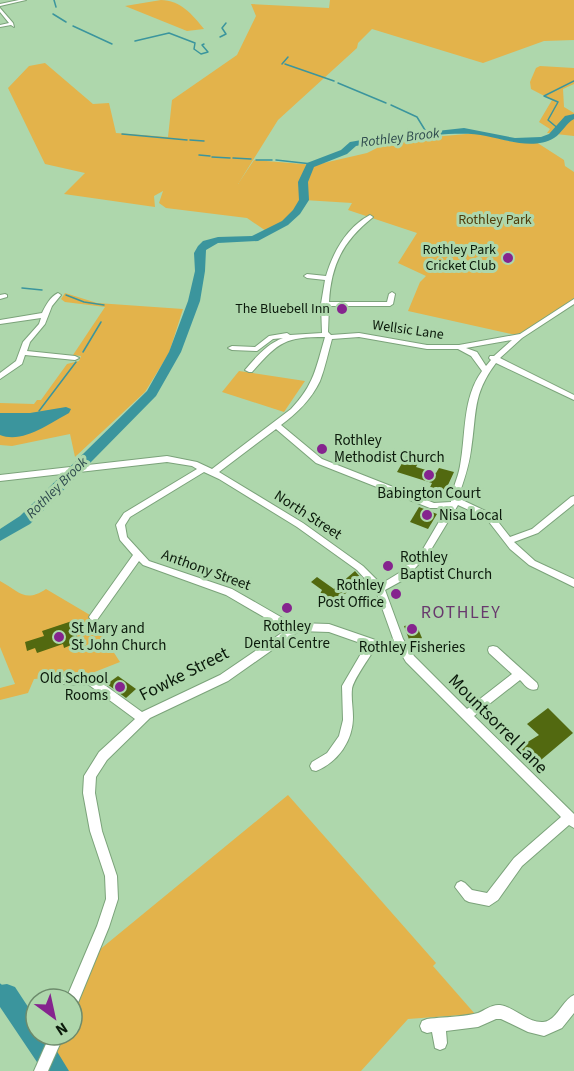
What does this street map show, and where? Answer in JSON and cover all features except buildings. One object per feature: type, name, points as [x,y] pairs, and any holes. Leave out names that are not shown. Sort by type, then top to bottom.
[{"type":"street","points":[[0,5],[24,0]]},
{"type":"street","points":[[0,9],[13,25],[0,26]]},
{"type":"street","points":[[209,470],[276,425],[308,396],[316,381],[327,336],[324,304],[328,278],[339,252],[353,229],[370,217]]},
{"type":"street","points":[[307,276],[328,278]]},
{"type":"street","points":[[324,304],[390,304],[392,294]]},
{"type":"street","points":[[0,377],[19,362],[57,300]]},
{"type":"street","points":[[380,589],[402,576],[426,551],[454,503],[469,455],[468,426],[471,400],[484,370],[493,358],[519,337],[574,301]]},
{"type":"street","points":[[1,319],[46,315]]},
{"type":"street","points":[[235,350],[257,350],[271,337],[289,335]]},
{"type":"street","points":[[249,370],[272,347],[289,335]]},
{"type":"street","name":"Wellsic Lane","points":[[289,335],[359,335],[426,347],[459,347],[519,337]]},
{"type":"street","points":[[459,347],[474,354],[484,370]]},
{"type":"street","points":[[23,353],[70,359]]},
{"type":"street","points":[[493,358],[574,399]]},
{"type":"street","points":[[0,366],[10,369]]},
{"type":"street","points":[[276,425],[300,447],[328,465],[433,506],[454,503],[489,516],[508,541],[532,563],[574,583]]},
{"type":"street","name":"North Street","points":[[2,474],[167,459],[209,470],[330,545],[367,573],[380,589]]},
{"type":"street","name":"Anthony Street","points":[[209,470],[123,520],[120,529],[122,535],[138,556],[156,568],[240,597],[293,629]]},
{"type":"street","points":[[508,541],[535,531],[574,499]]},
{"type":"street","points":[[94,617],[138,556]]},
{"type":"street","name":"Mountsorrel Lane","points":[[380,589],[402,648],[415,666],[571,819]]},
{"type":"street","points":[[293,629],[325,628],[390,649],[402,648]]},
{"type":"street","name":"Fowke Street","points":[[78,987],[103,927],[112,890],[111,876],[92,816],[89,781],[103,756],[142,718],[224,678],[293,629]]},
{"type":"street","points":[[316,766],[331,757],[344,738],[348,720],[347,686],[373,644]]},
{"type":"street","points":[[493,650],[533,686]]},
{"type":"street","points":[[466,716],[520,674]]},
{"type":"street","points":[[63,680],[91,681],[142,718]]},
{"type":"street","points":[[465,896],[489,900],[518,862],[571,819]]},
{"type":"street","points":[[440,1043],[432,1026],[478,1020],[495,1012],[502,1012],[528,1025],[544,1029],[557,1023],[574,1002]]},
{"type":"street","points":[[41,1071],[51,1047]]},
{"type":"green space","points":[[161,0],[180,5],[204,29],[187,31],[125,6]]},
{"type":"green space","name":"Rothley Park","points":[[330,0],[574,0],[574,40],[544,41],[483,63],[372,29],[358,43],[357,48],[278,120],[238,184],[254,160],[315,165],[367,153],[377,148],[379,142],[477,133],[513,142],[536,142],[564,160],[565,166],[574,172],[574,298],[534,326],[516,335],[408,311],[420,282],[426,276],[398,263],[417,233],[348,210],[352,203],[304,200],[297,212],[269,233],[247,218],[166,208],[159,203],[163,191],[154,196],[155,207],[64,194],[85,173],[45,164],[8,88],[29,66],[45,63],[93,104],[109,103],[116,133],[168,137],[172,100],[237,55],[256,16],[251,4],[329,8]]},
{"type":"green space","points":[[540,66],[574,68],[574,84],[563,89],[564,107],[574,113],[574,136],[547,133],[550,129],[539,122],[552,100],[531,89],[530,82],[536,68]]},
{"type":"green space","points":[[65,293],[97,303],[183,309],[169,353],[145,392],[75,457],[70,434],[12,446],[0,445],[0,403],[34,404],[37,400],[41,400],[67,364],[79,361],[81,356],[73,355],[105,307],[65,302],[61,299]]},
{"type":"green space","points":[[239,371],[305,381],[284,412],[222,392]]},
{"type":"green space","points":[[0,581],[27,596],[46,589],[96,619],[94,622],[120,662],[87,675],[34,679],[28,693],[0,700],[0,688],[15,684],[0,647]]},
{"type":"green space","points":[[288,795],[436,963],[433,966],[475,1014],[408,1019],[361,1071],[66,1071],[54,1053],[56,1047],[84,1047],[82,987],[98,951]]},
{"type":"water","points":[[66,407],[71,409],[69,413],[27,435],[9,437],[0,435],[0,413],[30,413]]},
{"type":"waterway","points":[[54,0],[56,7]]},
{"type":"waterway","points":[[53,14],[66,22]]},
{"type":"waterway","points":[[220,37],[226,34],[222,28],[226,23]]},
{"type":"waterway","points":[[73,26],[112,44]]},
{"type":"waterway","points":[[135,41],[169,33],[195,43],[194,49],[201,54],[208,52],[202,45],[204,44]]},
{"type":"waterway","points":[[282,64],[288,57]]},
{"type":"waterway","points":[[285,64],[334,81]]},
{"type":"waterway","points":[[560,130],[548,120],[558,102],[544,96],[574,81]]},
{"type":"waterway","points":[[338,83],[386,103]]},
{"type":"waterway","points":[[391,105],[417,117],[428,135]]},
{"type":"waterway","name":"Rothley Brook","points":[[0,536],[25,520],[152,393],[175,352],[194,301],[200,271],[199,253],[202,248],[207,243],[218,240],[254,239],[285,223],[297,212],[304,200],[303,182],[310,165],[344,152],[353,144],[373,141],[464,131],[484,133],[515,141],[542,139],[552,136],[568,118],[574,116]]},
{"type":"waterway","points":[[122,134],[187,140]]},
{"type":"waterway","points":[[190,140],[204,141]]},
{"type":"waterway","points":[[199,155],[210,156]]},
{"type":"waterway","points":[[212,157],[230,158]]},
{"type":"waterway","points":[[233,158],[251,159]]},
{"type":"waterway","points":[[256,160],[272,160]]},
{"type":"waterway","points":[[276,160],[312,164]]},
{"type":"waterway","points":[[22,288],[42,290]]},
{"type":"waterway","points":[[66,295],[84,302],[104,305]]},
{"type":"waterway","points":[[83,352],[101,322]]},
{"type":"waterway","points":[[39,411],[76,362]]},
{"type":"waterway","name":"Rothley Brook","points":[[0,985],[7,995]]},
{"type":"waterway","name":"Rothley Brook","points":[[0,996],[7,995],[57,1071]]},
{"type":"place","name":"Rothley Park Cricket Club","points":[[508,258]]},
{"type":"place","name":"The Bluebell Inn","points":[[342,309]]},
{"type":"place","name":"Rothley Methodist Church","points":[[322,449]]},
{"type":"place","name":"Babington Court","points":[[429,475]]},
{"type":"place","name":"Nisa Local","points":[[427,515]]},
{"type":"place","name":"Rothley Baptist Church","points":[[388,566]]},
{"type":"place","name":"Rothley Post Office","points":[[396,594]]},
{"type":"place","name":"Rothley Dental Centre","points":[[287,608]]},
{"type":"place","name":"Rothley Fisheries","points":[[412,629]]},
{"type":"place","name":"St Mary and St John Church","points":[[59,637]]},
{"type":"place","name":"Old School Rooms","points":[[120,687]]},
{"type":"district","name":"ROTHLEY","points":[[461,612]]}]
